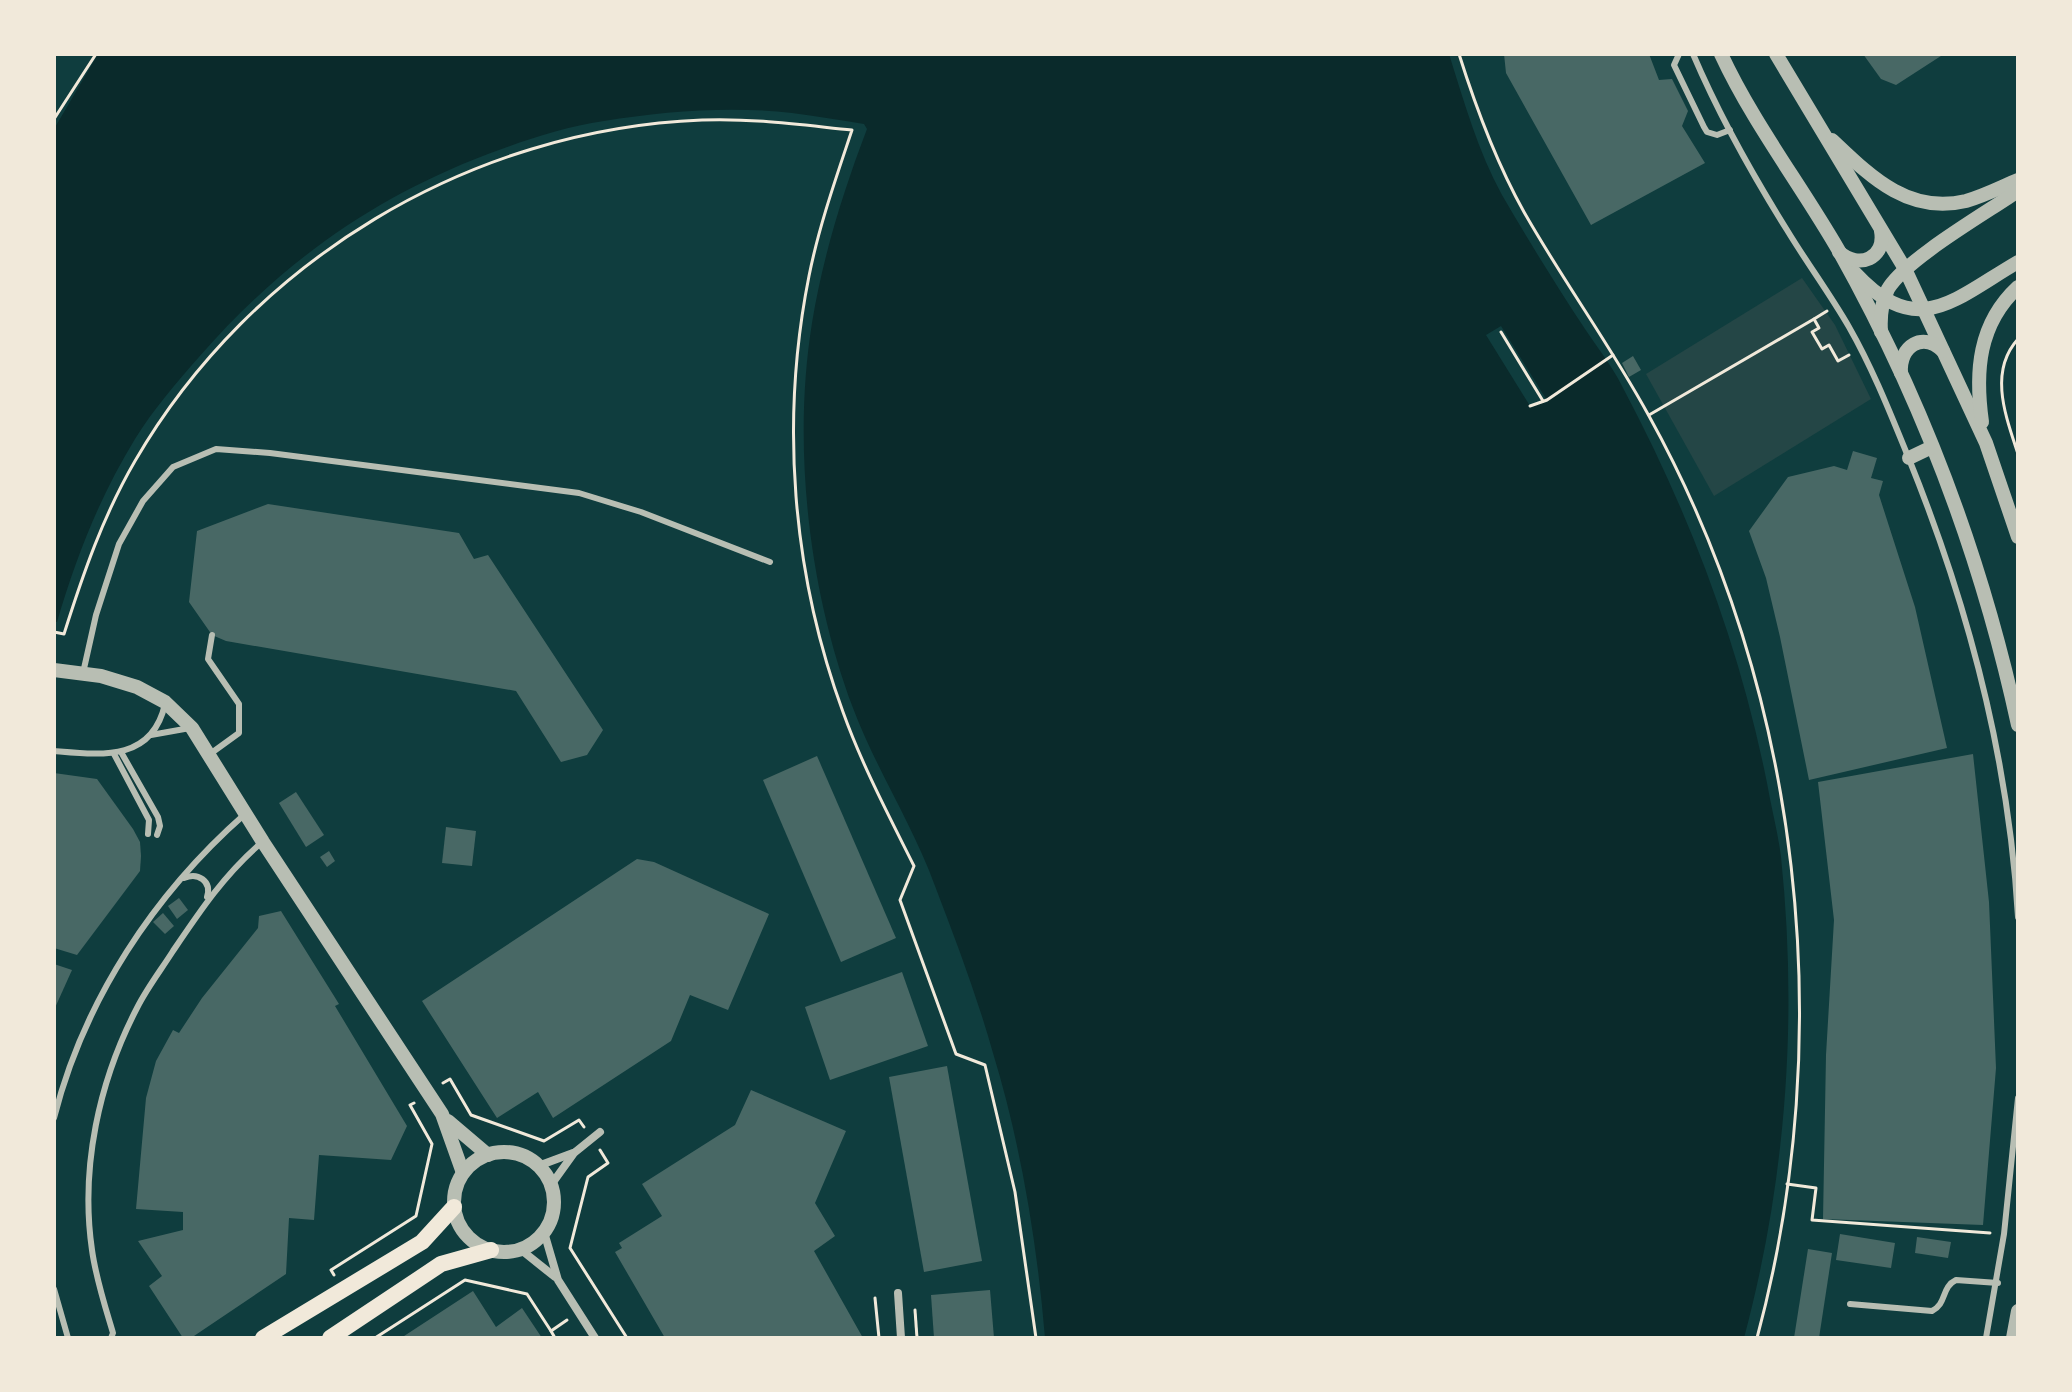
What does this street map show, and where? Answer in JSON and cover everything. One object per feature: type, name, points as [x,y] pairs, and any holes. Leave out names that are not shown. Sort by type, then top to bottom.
[{"type":"main road","points":[[263,1338],[422,1242],[454,1207]]},
{"type":"main road","points":[[330,1338],[433,1268],[457,1257],[491,1250]]},
{"type":"street","points":[[1721,54],[1749,106],[1839,252],[1901,373],[1978,572],[2006,667],[2018,725]]},
{"type":"street","points":[[1776,54],[1905,269],[1986,443],[2018,537]]},
{"type":"street","points":[[1819,127],[1874,180],[1915,200],[1931,203],[1965,201],[2018,180]]},
{"type":"street","points":[[1881,336],[1884,299],[1896,278],[2018,191]]},
{"type":"street","points":[[1839,252],[1847,259],[1867,261],[1882,246],[1880,227]]},
{"type":"street","points":[[1839,252],[1857,276],[1884,299],[1904,308],[1926,311],[1952,301],[2018,262]]},
{"type":"street","points":[[1986,443],[1978,391],[1981,348],[1999,310],[2018,287]]},
{"type":"street","points":[[1901,373],[1900,362],[1911,345],[1932,343],[1941,348],[1947,357]]},
{"type":"street","points":[[1909,458],[1932,447]]},
{"type":"street","points":[[54,670],[119,680],[165,702],[192,728],[442,1114],[488,1155]]},
{"type":"street","points":[[442,1114],[463,1173]]},
{"type":"street","points":[[551,1185],[574,1153],[600,1132]]},
{"type":"street","points":[[505,1152],[517,1154],[538,1166],[551,1185],[553,1209],[544,1232],[536,1240],[520,1249],[502,1252],[480,1246],[462,1230],[454,1207],[457,1184],[471,1164],[488,1155],[505,1152]]},
{"type":"street","points":[[538,1166],[574,1153]]},
{"type":"street","points":[[544,1232],[558,1280]]},
{"type":"street","points":[[520,1249],[558,1280],[595,1338]]},
{"type":"street","points":[[898,1293],[901,1338]]},
{"type":"street","points":[[2013,1338],[2018,1311]]},
{"type":"lane","points":[[1679,54],[1674,65],[1707,132],[1717,135],[1730,130]]},
{"type":"lane","points":[[1693,54],[1730,130],[1785,227],[1849,328],[1909,458],[1958,595],[1988,707],[2010,830],[2018,917]]},
{"type":"lane","points":[[83,673],[96,615],[119,544],[143,501],[173,467],[216,449],[270,453],[579,493],[641,512],[770,562]]},
{"type":"lane","points":[[210,754],[239,733],[239,704],[208,659],[212,635]]},
{"type":"lane","points":[[54,751],[117,753],[137,745],[151,735],[160,720],[165,702]]},
{"type":"lane","points":[[151,735],[192,728]]},
{"type":"lane","points":[[117,753],[149,820],[148,834]]},
{"type":"lane","points":[[117,753],[158,817],[160,826],[157,835]]},
{"type":"lane","points":[[54,1118],[69,1064],[98,1000],[147,923],[182,878],[212,844],[245,814]]},
{"type":"lane","points":[[111,1338],[113,1333],[92,1251],[89,1220],[91,1157],[112,1065],[130,1021],[153,980],[206,901],[232,869],[263,842]]},
{"type":"lane","points":[[182,878],[191,875],[207,883],[209,892],[206,901]]},
{"type":"lane","points":[[1986,1338],[1998,1283],[2018,1098]]},
{"type":"lane","points":[[1850,1304],[1932,1311],[1941,1305],[1947,1285],[1956,1280],[1998,1283]]},
{"type":"lane","points":[[54,1289],[68,1338]]},
{"type":"path","points":[[54,119],[96,54]]},
{"type":"path","points":[[1459,54],[1485,129],[1524,211],[1649,415],[1686,490],[1723,580],[1757,686],[1781,795],[1792,878],[1798,961],[1798,1073],[1787,1184],[1757,1338]]},
{"type":"path","points":[[1649,415],[1814,319]]},
{"type":"path","points":[[1501,332],[1545,400]]},
{"type":"path","points":[[2018,339],[2010,348],[2001,379],[2004,413],[2018,454]]},
{"type":"path","points":[[1530,406],[1545,400],[1613,355]]},
{"type":"path","points":[[343,1290],[331,1270],[416,1216],[432,1144],[410,1105],[450,1079],[471,1115],[544,1141],[579,1120],[592,1139],[608,1163],[588,1177],[570,1248],[627,1338]]},
{"type":"path","points":[[1787,1184],[1816,1188],[1812,1220],[2004,1234]]},
{"type":"path","points":[[374,1338],[465,1280],[527,1294],[551,1331]]},
{"type":"path","points":[[875,1298],[879,1338]]},
{"type":"path","points":[[914,1306],[917,1338]]},
{"type":"shaded area","points":[[98,54],[1449,54],[1493,178],[1618,379],[1669,482],[1709,579],[1755,731],[1781,857],[1786,918],[1788,1039],[1779,1159],[1770,1219],[1744,1338],[1045,1338],[1026,1194],[1012,1123],[987,1032],[926,863],[853,708],[825,616],[815,567],[805,468],[806,370],[822,273],[842,200],[867,129],[864,124],[792,113],[722,110],[651,115],[589,124],[545,134],[488,154],[405,191],[367,213],[330,237],[262,292],[230,323],[157,407],[122,461],[100,505],[72,574],[57,622],[54,621],[54,129]]},
{"type":"shaded area","points":[[1802,278],[1835,325],[1871,399],[1714,496],[1646,374]]},
{"type":"pier","points":[[1501,326],[1548,402],[1530,406],[1486,335]]},
{"type":"building","points":[[1504,54],[1649,54],[1659,80],[1672,79],[1688,111],[1682,126],[1705,163],[1591,225],[1506,73]]},
{"type":"building","points":[[1863,54],[1944,54],[1896,85],[1881,79]]},
{"type":"building","points":[[1633,356],[1641,370],[1629,377],[1622,363]]},
{"type":"building","points":[[1853,451],[1877,458],[1871,478],[1883,481],[1879,495],[1915,607],[1947,748],[1809,780],[1766,578],[1749,531],[1788,477],[1834,466],[1847,470]]},
{"type":"building","points":[[268,504],[459,533],[474,559],[488,555],[603,730],[587,755],[561,762],[516,691],[226,641],[212,635],[189,602],[197,531]]},
{"type":"building","points":[[1973,754],[1989,902],[1996,1068],[1983,1225],[1823,1219],[1826,1055],[1834,920],[1818,782]]},
{"type":"building","points":[[817,756],[896,938],[841,962],[763,780]]},
{"type":"building","points":[[54,773],[97,779],[140,842],[140,871],[77,955],[54,948]]},
{"type":"building","points":[[296,792],[324,835],[306,847],[279,803]]},
{"type":"building","points":[[446,827],[476,831],[472,866],[442,863]]},
{"type":"building","points":[[329,851],[335,861],[327,867],[320,857]]},
{"type":"building","points":[[637,859],[654,862],[769,914],[728,1010],[690,995],[671,1041],[553,1118],[538,1092],[497,1118],[422,1001]]},
{"type":"building","points":[[179,898],[188,910],[177,919],[168,906]]},
{"type":"building","points":[[281,911],[339,1004],[335,1006],[407,1126],[391,1160],[319,1155],[314,1220],[289,1218],[286,1274],[191,1338],[183,1338],[149,1286],[162,1276],[138,1241],[183,1230],[183,1212],[136,1209],[146,1098],[156,1061],[173,1030],[179,1033],[202,998],[258,928],[259,916]]},
{"type":"building","points":[[163,913],[174,926],[165,934],[153,922]]},
{"type":"building","points":[[54,964],[72,970],[54,1010]]},
{"type":"building","points":[[902,972],[928,1046],[830,1080],[805,1007]]},
{"type":"building","points":[[947,1066],[982,1261],[924,1272],[889,1077]]},
{"type":"building","points":[[751,1090],[846,1131],[815,1203],[835,1236],[814,1251],[863,1338],[665,1338],[615,1252],[622,1248],[619,1243],[662,1216],[642,1184],[735,1125]]},
{"type":"building","points":[[1840,1234],[1895,1243],[1891,1268],[1836,1260]]},
{"type":"building","points":[[1917,1237],[1951,1242],[1948,1258],[1915,1253]]},
{"type":"building","points":[[1808,1249],[1832,1253],[1819,1338],[1794,1338]]},
{"type":"building","points":[[990,1290],[994,1338],[934,1338],[931,1295]]},
{"type":"building","points":[[473,1291],[496,1327],[522,1308],[542,1338],[401,1338]]}]
